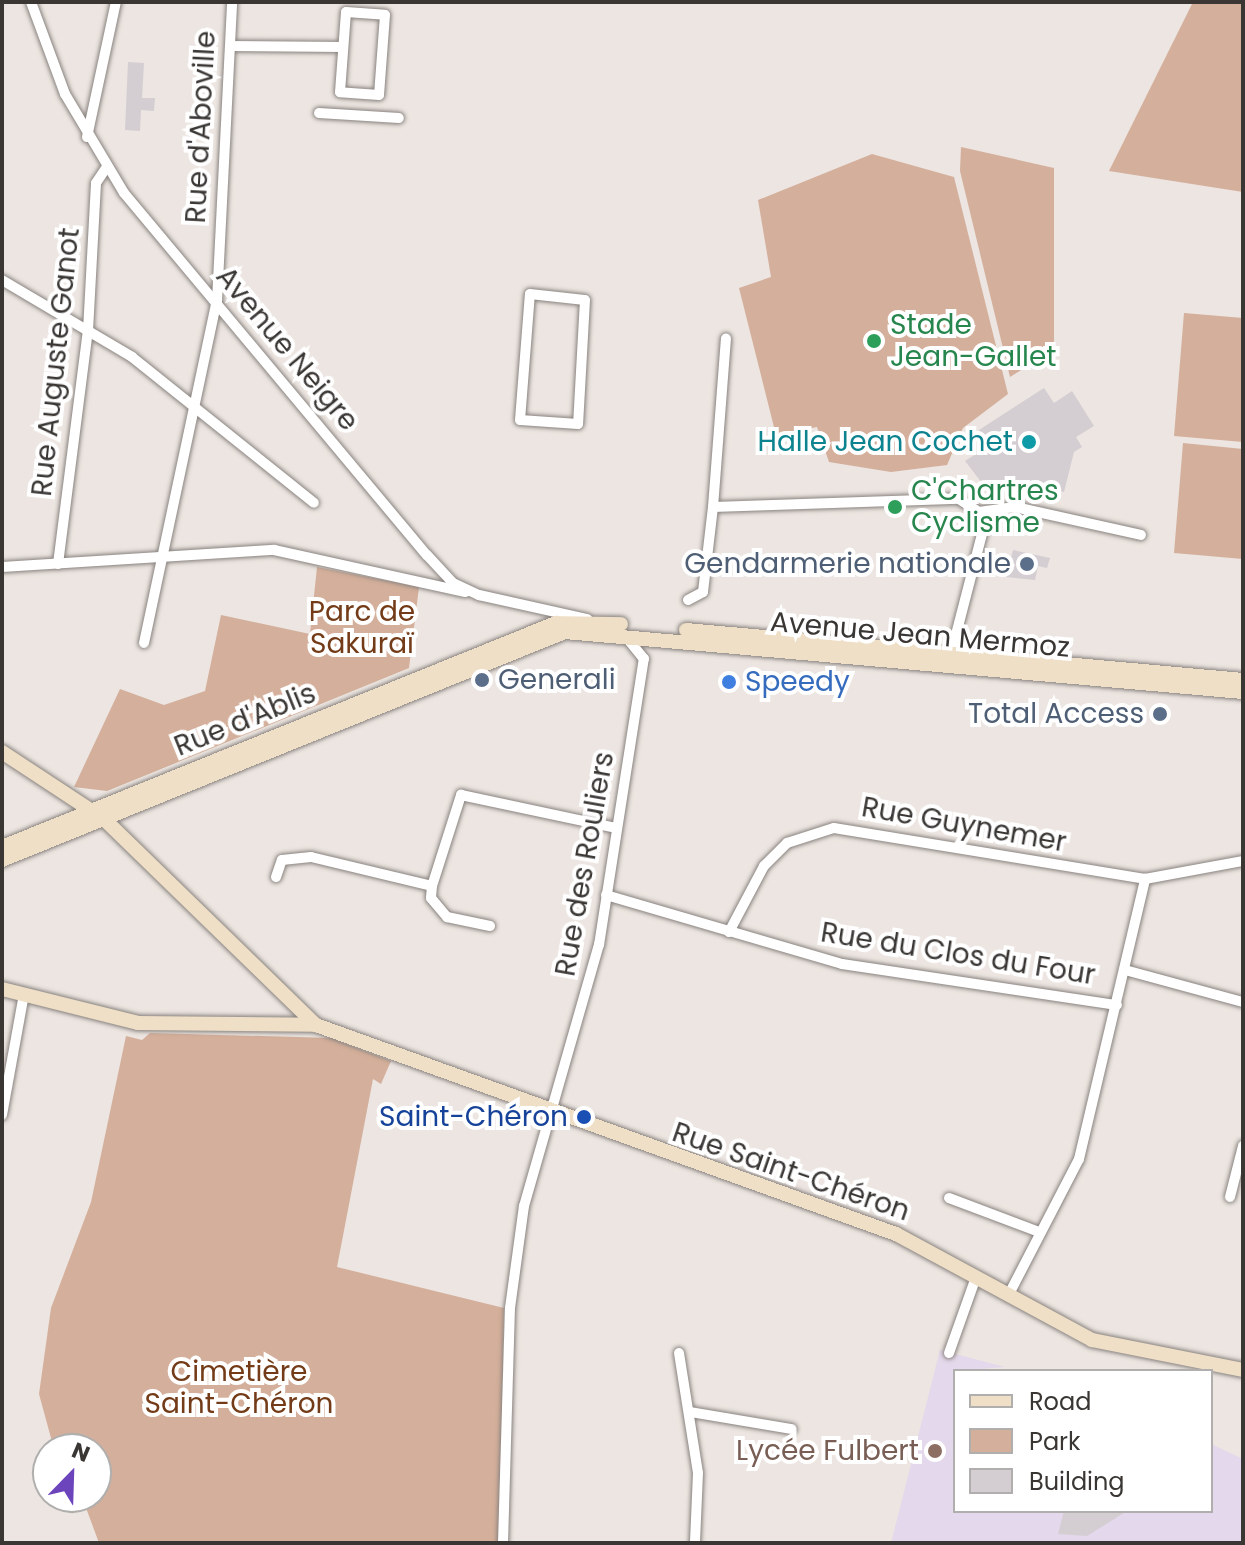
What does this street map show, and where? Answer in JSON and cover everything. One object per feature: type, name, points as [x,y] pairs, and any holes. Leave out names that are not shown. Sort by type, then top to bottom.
[{"type":"main road","name":"Avenue Jean Mermoz","points":[[597,627],[1243,680]]},
{"type":"main road","name":"Avenue Jean Mermoz","points":[[597,627],[616,633],[950,656],[1243,692]]},
{"type":"main road","name":"Rue d'Ablis","points":[[2,860],[99,815],[499,645],[561,628],[597,627]]},
{"type":"main road","name":"Rue d'Ablis","points":[[2,847],[99,815],[561,628]]},
{"type":"main road","points":[[2,752],[99,815],[316,1025]]},
{"type":"main road","points":[[2,989],[138,1023],[316,1025]]},
{"type":"main road","name":"Rue Saint-Chéron","points":[[316,1025],[555,1115],[896,1234],[1092,1340],[1243,1370]]},
{"type":"street","name":"Avenue Neigre","points":[[31,2],[87,137],[106,168],[427,555],[453,583],[479,595],[544,609],[597,627]]},
{"type":"street","points":[[87,137],[116,2]]},
{"type":"street","name":"Rue d'Aboville","points":[[144,643],[217,301],[232,2]]},
{"type":"street","points":[[346,12],[385,15],[379,95],[340,92],[343,47],[346,12]]},
{"type":"street","points":[[230,46],[343,47]]},
{"type":"street","points":[[319,113],[399,118]]},
{"type":"street","name":"Rue Auguste Ganot","points":[[58,564],[88,331],[96,183],[106,168]]},
{"type":"street","points":[[2,280],[88,331],[195,404],[314,503]]},
{"type":"street","points":[[530,294],[540,295],[585,300],[578,424],[520,420],[530,294]]},
{"type":"street","points":[[688,600],[703,592],[726,339]]},
{"type":"street","points":[[713,507],[959,499],[979,512],[1015,507],[1141,535]]},
{"type":"street","points":[[950,656],[983,530],[979,512]]},
{"type":"street","points":[[2,567],[274,550],[479,595]]},
{"type":"street","points":[[544,609],[561,628]]},
{"type":"street","name":"Rue des Rouliers","points":[[503,1543],[510,1308],[524,1206],[555,1115],[606,895],[644,659],[616,633]]},
{"type":"street","points":[[490,926],[447,917],[431,898],[461,795],[616,828]]},
{"type":"street","name":"Rue Guynemer","points":[[729,932],[764,866],[787,843],[834,828],[1145,879],[1243,861]]},
{"type":"street","points":[[276,877],[282,860],[311,857],[432,886]]},
{"type":"street","points":[[1008,1296],[1079,1159],[1145,879]]},
{"type":"street","name":"Rue du Clos du Four","points":[[606,895],[842,964],[1117,1005]]},
{"type":"street","points":[[1125,970],[1243,1002]]},
{"type":"street","points":[[2,1115],[24,994]]},
{"type":"street","points":[[1230,1197],[1243,1146]]},
{"type":"street","points":[[949,1198],[1039,1232]]},
{"type":"street","points":[[949,1353],[976,1277]]},
{"type":"street","points":[[679,1353],[690,1412],[695,1543]]},
{"type":"street","points":[[690,1412],[792,1429]]},
{"type":"shaded area","name":"Lycée Fulbert","points":[[940,1350],[1005,1367],[953,1369],[953,1513],[1213,1513],[1213,1445],[1243,1459],[1243,1543],[891,1543]]},
{"type":"green space","points":[[1193,2],[1243,2],[1243,192],[1109,171]]},
{"type":"green space","points":[[961,147],[1054,168],[1054,350],[1010,377],[960,171]]},
{"type":"green space","name":"Stade Jean-Gallet","points":[[872,154],[954,177],[1008,394],[963,428],[947,465],[891,472],[829,462],[817,427],[776,435],[739,288],[771,277],[758,200]]},
{"type":"green space","points":[[1184,313],[1243,318],[1243,442],[1174,436]]},
{"type":"green space","points":[[1183,443],[1243,449],[1243,559],[1174,553]]},
{"type":"green space","name":"Parc de Sakuraï","points":[[317,567],[419,587],[409,668],[107,791],[74,787],[120,689],[164,705],[205,691],[221,615],[310,634]]},
{"type":"green space","name":"Cimetière Saint-Chéron","points":[[150,1033],[331,1038],[391,1061],[381,1084],[373,1079],[337,1267],[504,1308],[500,1543],[99,1543],[88,1513],[112,1513],[112,1433],[50,1433],[39,1394],[51,1308],[91,1202],[126,1036],[142,1040]]},
{"type":"building","points":[[128,62],[144,63],[142,98],[155,98],[154,111],[141,110],[140,131],[125,130]]},
{"type":"building","name":"Halle Jean Cochet","points":[[1044,388],[1054,403],[1072,391],[1094,426],[1076,437],[1082,447],[1074,452],[1064,492],[1010,480],[999,487],[982,483],[965,461],[984,449],[979,430]]},
{"type":"building","name":"Gendarmerie nationale","points":[[1013,550],[1050,558],[1047,568],[1038,566],[1035,580],[1006,577]]},
{"type":"building","points":[[1063,1513],[1124,1513],[1087,1536],[1058,1534]]},
{"type":"place","name":"Stade Jean-Gallet","points":[[874,341]]},
{"type":"place","name":"Halle Jean Cochet","points":[[1029,442]]},
{"type":"place","name":"C'Chartres Cyclisme","points":[[895,507]]},
{"type":"place","name":"Gendarmerie nationale","points":[[1027,564]]},
{"type":"place","name":"Generali","points":[[482,680]]},
{"type":"place","name":"Speedy","points":[[729,682]]},
{"type":"place","name":"Total Access","points":[[1160,714]]},
{"type":"place","name":"Saint-Chéron","points":[[584,1117]]},
{"type":"place","name":"Lycée Fulbert","points":[[935,1451]]}]
